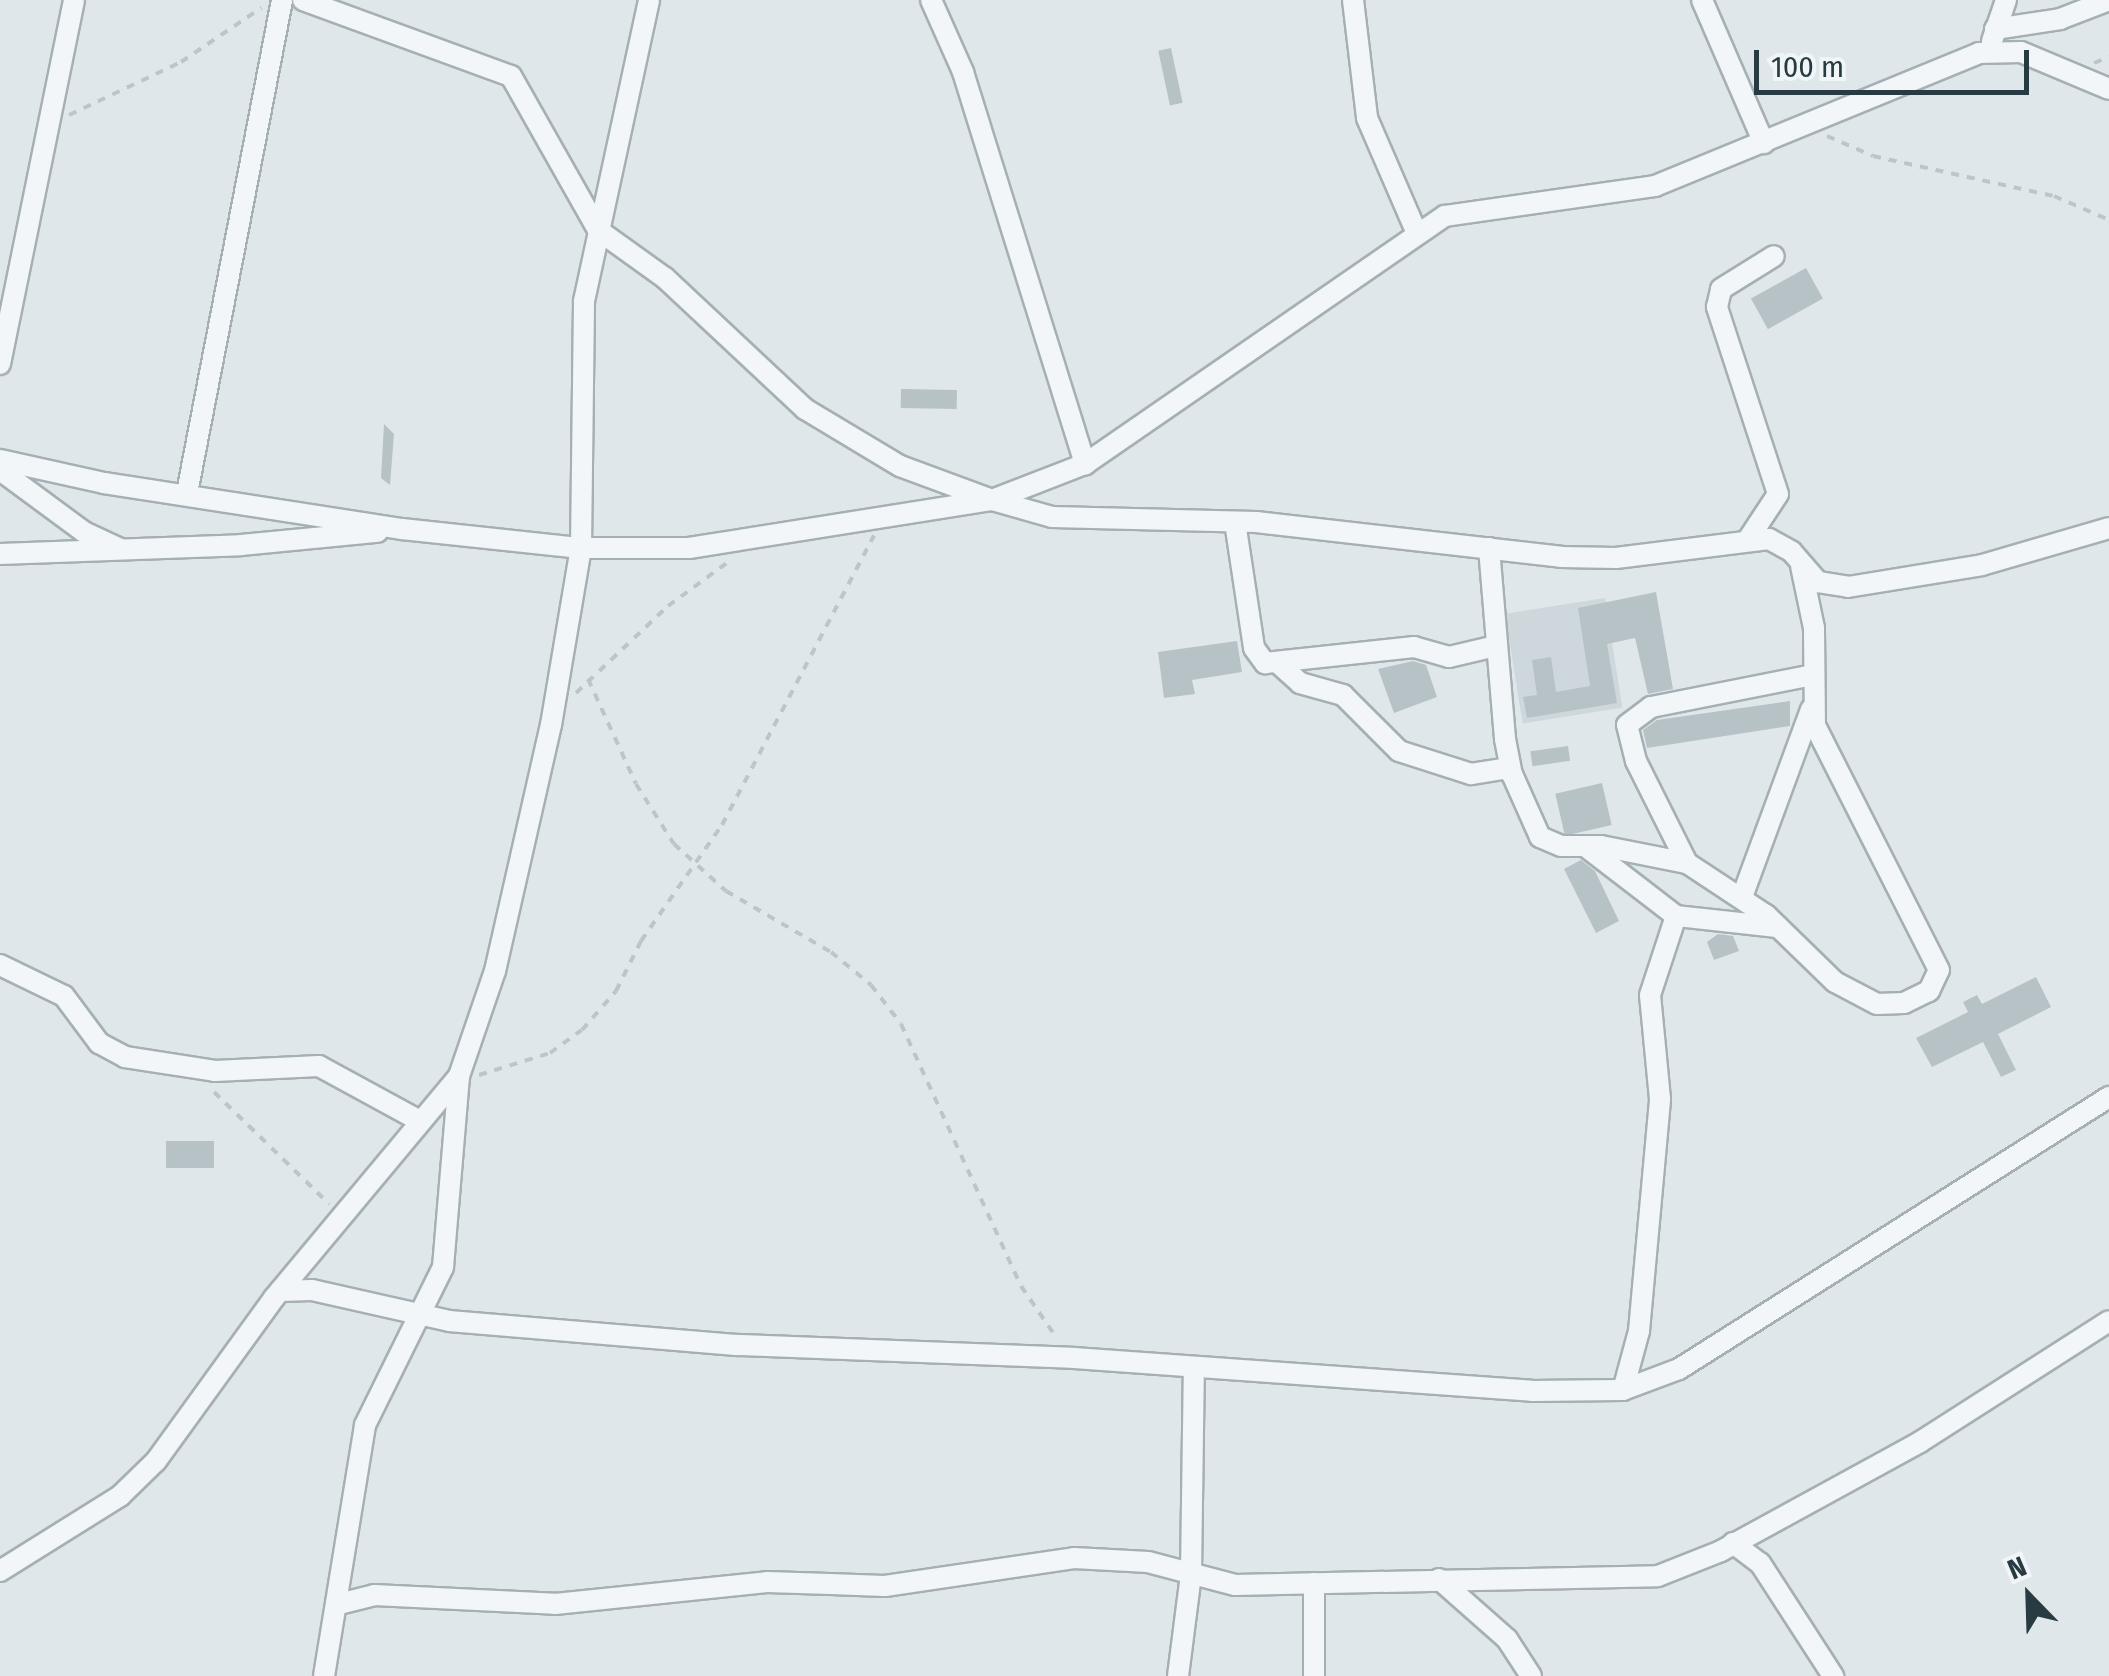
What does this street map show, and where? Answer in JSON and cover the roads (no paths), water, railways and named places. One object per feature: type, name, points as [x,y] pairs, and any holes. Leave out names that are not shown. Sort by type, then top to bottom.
[{"type":"street","points":[[0,364],[74,0]]},
{"type":"street","points":[[187,493],[282,0]]},
{"type":"street","points":[[303,0],[511,76],[598,230],[665,278],[805,410],[900,466],[992,500],[1052,517],[1235,522],[1616,558],[1770,539],[1828,585],[1882,584],[1982,565],[2109,528]]},
{"type":"street","points":[[324,1676],[365,1425],[378,1388],[422,1317],[450,1234],[459,1076],[495,970],[533,818],[581,548],[582,338],[598,230],[649,0]]},
{"type":"street","points":[[931,0],[963,72],[1086,464]]},
{"type":"street","points":[[1353,0],[1367,118],[1416,231]]},
{"type":"street","points":[[1702,0],[1764,143]]},
{"type":"street","points":[[1990,52],[2006,0]]},
{"type":"street","points":[[1995,29],[2060,18],[2109,0]]},
{"type":"street","points":[[0,460],[402,529],[581,548],[689,548],[992,500],[1086,464],[1416,231],[1476,209],[1621,195],[1764,143],[1990,52],[2042,58],[2109,89]]},
{"type":"street","points":[[1747,541],[1774,510],[1778,494],[1717,307],[1721,289],[1774,256]]},
{"type":"street","points":[[0,470],[84,532],[126,551]]},
{"type":"street","points":[[1235,522],[1254,648],[1265,664],[1414,647],[1449,657],[1496,646]]},
{"type":"street","points":[[0,554],[126,551],[402,529]]},
{"type":"street","points":[[1488,548],[1510,768],[1540,836],[1687,863],[1742,897],[1835,982],[1877,1004],[1904,1003],[1939,980],[1815,726],[1814,628],[1800,564]]},
{"type":"street","points":[[1278,663],[1300,683],[1343,696],[1398,751],[1471,774],[1510,768]]},
{"type":"street","points":[[1687,863],[1636,760],[1627,725],[1651,707],[1812,675]]},
{"type":"street","points":[[1742,897],[1812,707]]},
{"type":"street","points":[[1585,846],[1676,916],[1778,927]]},
{"type":"street","points":[[1624,1390],[1639,1331],[1660,1099],[1650,994],[1676,916]]},
{"type":"street","points":[[0,965],[64,996],[100,1043],[124,1057],[215,1071],[318,1066],[420,1121]]},
{"type":"street","points":[[0,1570],[120,1496],[156,1460],[280,1291],[459,1076]]},
{"type":"street","points":[[280,1291],[312,1290],[422,1317],[738,1345],[1074,1358],[1194,1370],[1624,1390],[1679,1368],[2109,1097]]},
{"type":"street","points":[[338,1604],[374,1596],[555,1604],[767,1582],[885,1586],[1074,1558],[1148,1562],[1215,1583],[1622,1581],[1658,1576],[1733,1543],[1920,1442],[2109,1321]]},
{"type":"street","points":[[1178,1676],[1191,1574],[1194,1370]]},
{"type":"street","points":[[1733,1543],[1760,1563],[1833,1676]]},
{"type":"street","points":[[1439,1579],[1507,1639],[1531,1676]]},
{"type":"street","points":[[1314,1583],[1314,1676]]}]
